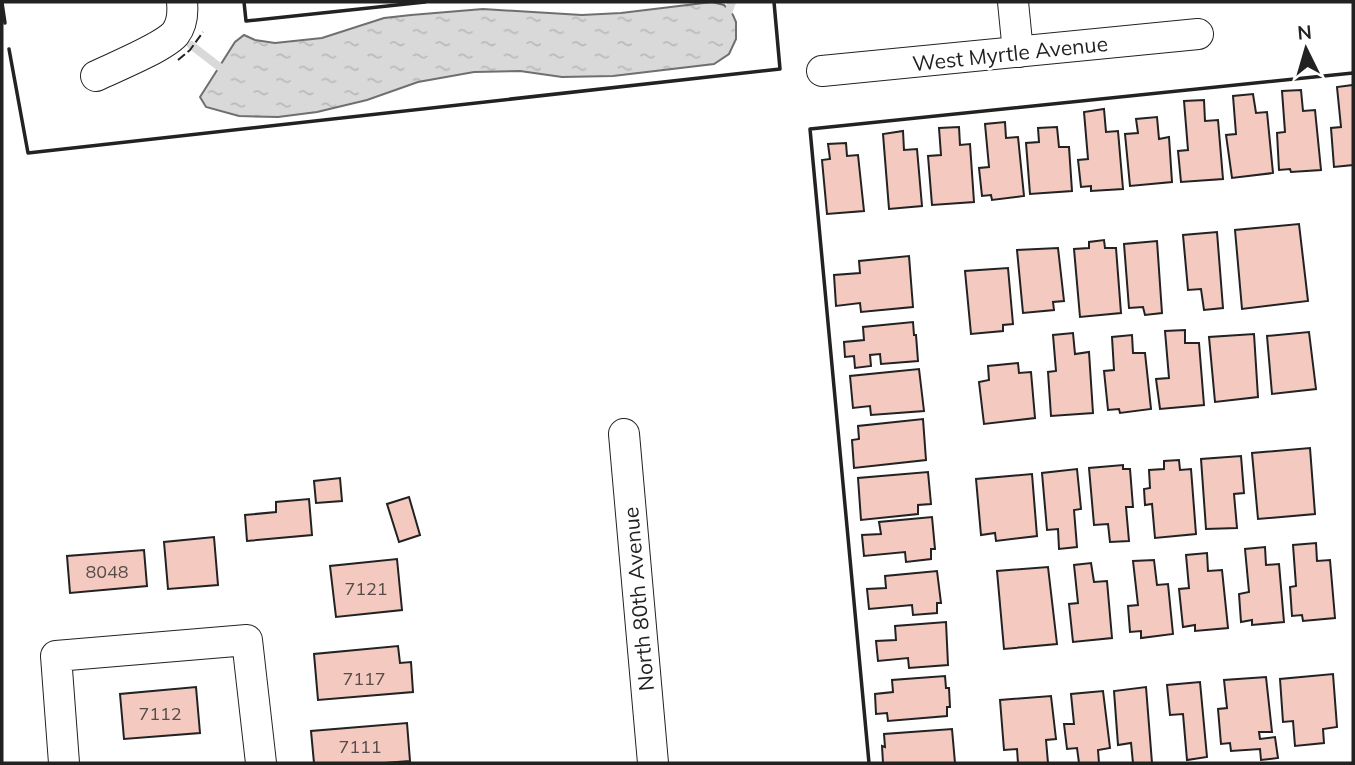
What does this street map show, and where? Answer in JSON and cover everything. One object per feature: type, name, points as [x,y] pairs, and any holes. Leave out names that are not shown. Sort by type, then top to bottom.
[{"type":"street","points":[[96,76],[166,42],[177,31],[183,12],[182,2]]},
{"type":"street","points":[[1013,2],[1018,52]]},
{"type":"street","name":"West Myrtle Avenue","points":[[822,71],[1198,34]]},
{"type":"street","name":"North 80th Avenue","points":[[624,434],[653,763]]},
{"type":"street","points":[[64,763],[56,656],[247,640],[261,763]]},
{"type":"water","points":[[712,2],[724,5],[736,22],[736,39],[729,54],[714,64],[613,76],[562,77],[520,71],[474,72],[418,82],[367,100],[317,112],[278,117],[239,116],[206,107],[200,97],[235,42],[244,35],[275,43],[322,38],[384,18],[411,15],[483,9],[582,15]]},
{"type":"building","points":[[1353,85],[1353,165],[1334,167],[1331,128],[1341,127],[1337,87]]},
{"type":"building","points":[[1301,90],[1303,111],[1315,110],[1321,170],[1279,170],[1277,133],[1285,132],[1282,91]]},
{"type":"building","points":[[1253,94],[1256,113],[1267,112],[1273,173],[1232,178],[1226,135],[1236,134],[1233,96]]},
{"type":"building","points":[[1204,100],[1205,121],[1218,120],[1223,179],[1181,182],[1178,151],[1188,150],[1184,101]]},
{"type":"building","points":[[1104,109],[1106,132],[1118,131],[1123,189],[1091,191],[1091,186],[1081,187],[1078,160],[1088,159],[1084,112]]},
{"type":"building","points":[[1157,117],[1159,139],[1169,137],[1172,182],[1130,186],[1125,134],[1138,133],[1136,119]]},
{"type":"building","points":[[1005,122],[1006,138],[1018,137],[1024,196],[992,200],[991,195],[982,196],[979,168],[989,167],[985,124]]},
{"type":"building","points":[[959,127],[960,145],[970,144],[974,202],[932,205],[928,156],[941,155],[939,128]]},
{"type":"building","points":[[1057,127],[1059,147],[1069,147],[1072,191],[1030,194],[1026,143],[1039,142],[1038,128]]},
{"type":"building","points":[[903,131],[904,150],[917,149],[922,206],[889,209],[883,134]]},
{"type":"building","points":[[846,143],[847,156],[858,155],[864,211],[827,214],[822,160],[830,159],[828,144]]},
{"type":"building","points":[[1299,224],[1308,301],[1242,309],[1235,230]]},
{"type":"building","points":[[1217,232],[1223,308],[1204,310],[1201,289],[1188,290],[1183,235]]},
{"type":"building","points":[[1104,240],[1105,248],[1116,248],[1121,313],[1080,317],[1074,249],[1089,248],[1089,242]]},
{"type":"building","points":[[1157,241],[1162,313],[1145,315],[1143,307],[1129,308],[1124,244]]},
{"type":"building","points":[[1058,248],[1064,301],[1053,302],[1054,310],[1023,313],[1017,250]]},
{"type":"building","points":[[909,256],[913,307],[861,312],[860,303],[836,306],[834,275],[860,273],[859,261]]},
{"type":"building","points":[[1008,268],[1013,324],[1003,325],[1003,331],[971,334],[965,271]]},
{"type":"building","points":[[913,322],[918,361],[881,364],[880,354],[870,355],[871,366],[855,368],[854,356],[845,357],[844,342],[864,340],[863,327]]},
{"type":"building","points":[[1185,330],[1185,343],[1199,343],[1204,405],[1160,409],[1156,379],[1169,378],[1165,331]]},
{"type":"building","points":[[1309,332],[1316,389],[1272,394],[1267,336]]},
{"type":"building","points":[[1073,333],[1075,354],[1089,352],[1093,413],[1051,416],[1048,372],[1056,371],[1053,335]]},
{"type":"building","points":[[1254,334],[1258,397],[1215,402],[1209,337]]},
{"type":"building","points":[[1132,335],[1133,353],[1145,353],[1151,409],[1120,413],[1119,409],[1108,410],[1104,371],[1114,370],[1112,337]]},
{"type":"building","points":[[1018,363],[1019,373],[1031,372],[1035,418],[984,424],[979,382],[989,380],[988,366]]},
{"type":"building","points":[[919,369],[924,411],[871,415],[870,406],[853,408],[850,376]]},
{"type":"building","points":[[923,419],[926,460],[854,468],[852,440],[859,439],[858,426]]},
{"type":"building","points":[[1310,448],[1315,514],[1258,519],[1252,453]]},
{"type":"building","points":[[1241,456],[1244,493],[1234,494],[1237,528],[1206,529],[1201,459]]},
{"type":"building","points":[[1179,460],[1180,470],[1191,469],[1196,534],[1155,538],[1152,504],[1145,505],[1144,489],[1150,488],[1149,470],[1164,469],[1164,461]]},
{"type":"building","points":[[1123,465],[1123,469],[1130,469],[1133,507],[1126,507],[1129,541],[1110,542],[1108,524],[1094,525],[1089,468]]},
{"type":"building","points":[[1077,469],[1081,509],[1074,510],[1077,547],[1059,549],[1058,529],[1047,530],[1042,473]]},
{"type":"building","points":[[928,472],[931,504],[918,505],[918,514],[861,520],[858,478]]},
{"type":"building","points":[[1032,474],[1037,536],[996,541],[995,533],[981,535],[976,479]]},
{"type":"building","points":[[340,478],[342,501],[316,503],[314,481]]},
{"type":"building","points":[[409,497],[420,535],[399,542],[387,504]]},
{"type":"building","points":[[309,499],[312,535],[247,541],[245,515],[276,512],[276,502]]},
{"type":"building","points":[[932,517],[935,549],[931,549],[931,559],[906,562],[905,552],[864,556],[862,535],[881,534],[879,522]]},
{"type":"building","points":[[214,537],[218,585],[168,589],[164,542]]},
{"type":"building","points":[[1316,543],[1317,561],[1330,560],[1335,618],[1303,621],[1302,615],[1292,616],[1290,587],[1296,586],[1293,545]]},
{"type":"building","points":[[1265,547],[1266,565],[1279,564],[1284,622],[1252,625],[1252,620],[1241,622],[1239,594],[1249,592],[1245,549]]},
{"type":"building","points":[[144,550],[147,586],[70,593],[67,556]]},
{"type":"building","points":[[1207,553],[1208,571],[1222,570],[1228,628],[1195,631],[1195,625],[1183,627],[1179,589],[1189,588],[1186,555]]},
{"type":"building","points":[[397,559],[402,610],[336,617],[330,566]]},
{"type":"building","points":[[1154,560],[1157,585],[1168,584],[1173,634],[1141,638],[1141,631],[1130,632],[1128,606],[1138,605],[1133,561]]},
{"type":"building","points":[[1091,563],[1094,582],[1107,581],[1112,638],[1073,642],[1069,604],[1078,603],[1074,565]]},
{"type":"building","points":[[1048,567],[1057,644],[1004,649],[997,571]]},
{"type":"building","points":[[937,571],[941,603],[937,603],[937,613],[913,615],[912,605],[869,609],[867,589],[886,588],[885,576]]},
{"type":"building","points":[[946,622],[948,665],[909,668],[908,658],[878,661],[876,641],[896,640],[895,626]]},
{"type":"building","points":[[398,646],[400,663],[411,662],[413,692],[318,700],[314,654]]},
{"type":"building","points":[[1333,674],[1337,727],[1323,729],[1324,743],[1295,746],[1293,721],[1283,722],[1280,679]]},
{"type":"building","points":[[945,676],[950,707],[947,707],[947,716],[888,721],[887,713],[876,714],[875,694],[893,692],[892,680]]},
{"type":"building","points":[[1266,677],[1272,732],[1259,732],[1260,739],[1275,737],[1278,758],[1261,760],[1260,749],[1231,751],[1230,743],[1221,744],[1218,709],[1227,708],[1224,680]]},
{"type":"building","points":[[1200,682],[1207,757],[1187,760],[1183,714],[1170,715],[1167,685]]},
{"type":"building","points":[[196,687],[200,733],[124,739],[120,694]]},
{"type":"building","points":[[1146,687],[1152,763],[1133,763],[1131,743],[1118,745],[1114,691]]},
{"type":"building","points":[[1103,691],[1110,748],[1098,750],[1099,763],[1079,763],[1077,748],[1067,749],[1064,724],[1074,724],[1071,694]]},
{"type":"building","points":[[1051,696],[1056,739],[1046,740],[1048,763],[1018,763],[1017,749],[1004,750],[1000,700]]},
{"type":"building","points":[[407,723],[410,761],[314,763],[311,731]]},
{"type":"building","points":[[952,729],[955,763],[883,763],[884,734]]},
{"type":"waterway","points":[[727,15],[732,2]]},
{"type":"waterway","points":[[191,45],[226,72]]},
{"type":"fence","points":[[178,60],[190,50],[203,32]]},
{"type":"wall","points":[[244,2],[246,21],[425,2]]},
{"type":"wall","points":[[9,49],[28,153],[780,69],[774,2]]},
{"type":"wall","points":[[2,3],[5,23]]},
{"type":"wall","points":[[869,763],[810,129],[1353,73]]}]
